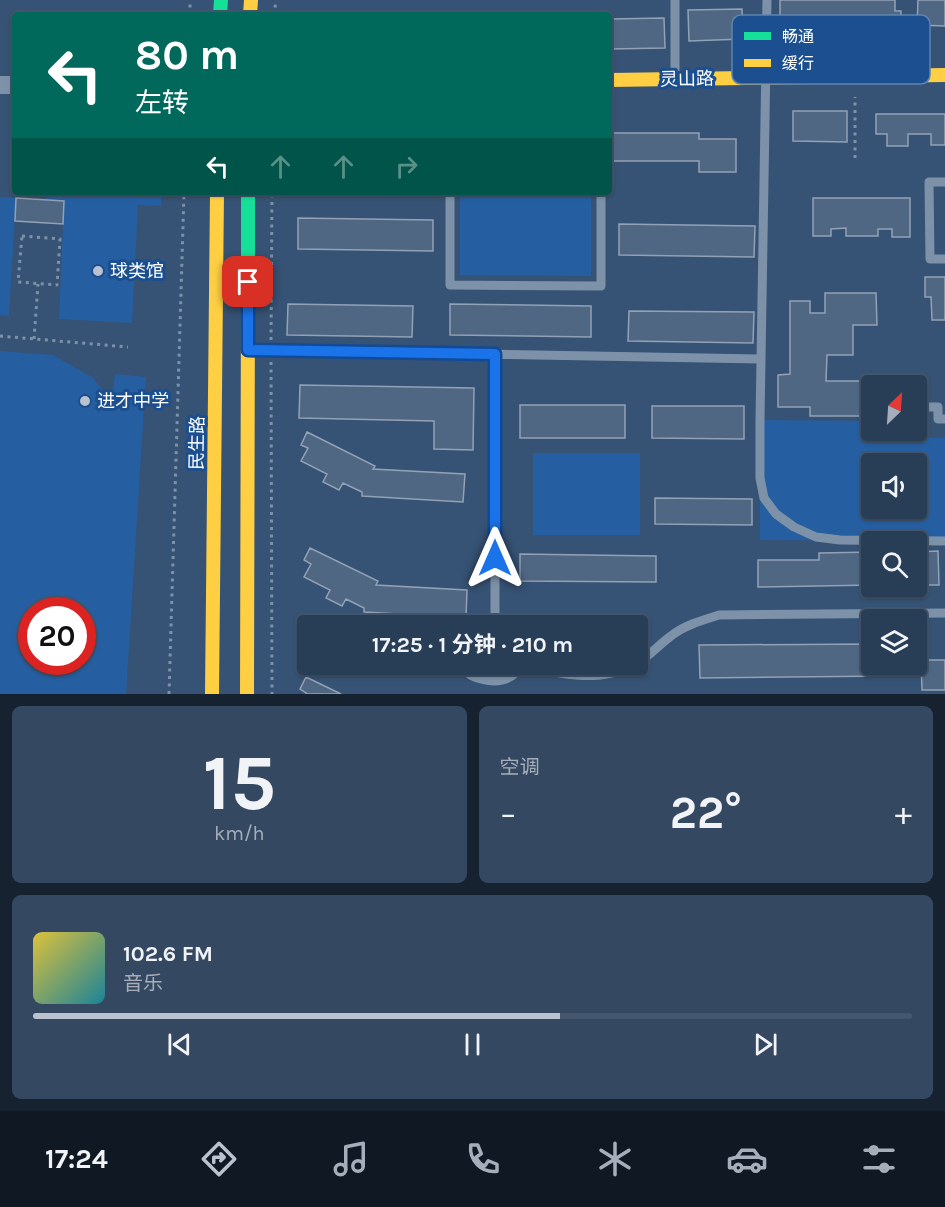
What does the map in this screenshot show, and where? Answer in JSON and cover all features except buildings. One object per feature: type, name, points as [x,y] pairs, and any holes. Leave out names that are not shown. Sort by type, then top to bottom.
[{"type":"main road","name":"灵山路","points":[[930,75],[945,75]]},
{"type":"main road","name":"灵山路","points":[[612,80],[732,78]]},
{"type":"main road","name":"民生路","points":[[212,694],[217,195]]},
{"type":"main road","points":[[247,694],[248,195]]},
{"type":"lane","points":[[675,0],[675,79]]},
{"type":"lane","points":[[767,0],[767,15]]},
{"type":"lane","points":[[765,84],[760,359],[760,478],[764,498],[776,514],[794,527],[816,537],[840,540],[945,541]]},
{"type":"lane","points":[[945,182],[929,182],[930,259],[945,259]]},
{"type":"lane","points":[[450,195],[450,285],[601,286],[601,195]]},
{"type":"lane","points":[[248,350],[760,359]]},
{"type":"lane","points":[[495,354],[495,615]]},
{"type":"lane","points":[[927,407],[938,407],[938,419],[945,420]]},
{"type":"lane","points":[[648,655],[672,635],[696,622],[719,615],[945,613]]},
{"type":"lane","points":[[471,675],[493,681],[506,680],[514,675]]},
{"type":"lane","points":[[572,675],[593,677],[603,675]]},
{"type":"path","points":[[855,84],[855,158]]},
{"type":"path","points":[[169,694],[184,195]]},
{"type":"path","points":[[272,195],[270,351],[272,694]]},
{"type":"path","points":[[21,236],[60,239],[57,285],[38,284],[18,282],[21,236]]},
{"type":"path","points":[[34,339],[38,284]]},
{"type":"path","points":[[0,336],[128,347]]},
{"type":"shaded area","name":"球类馆","points":[[45,195],[161,195],[161,206],[138,205],[132,323],[59,319],[64,201],[45,200]]},
{"type":"shaded area","points":[[460,195],[591,195],[591,276],[460,275]]},
{"type":"shaded area","points":[[0,197],[16,198],[9,316],[0,315]]},
{"type":"shaded area","points":[[0,351],[53,355],[92,377],[112,401],[115,374],[146,377],[126,694],[0,694]]},
{"type":"shaded area","points":[[760,420],[861,421],[861,441],[927,441],[928,421],[928,438],[945,438],[945,541],[927,541],[927,531],[861,531],[861,541],[760,540]]},
{"type":"shaded area","points":[[533,453],[640,453],[640,535],[533,535]]},
{"type":"traffic: fast","points":[[220,12],[221,0]]},
{"type":"traffic: fast","points":[[248,195],[248,287]]},
{"type":"traffic: slow","points":[[250,12],[251,0]]},
{"type":"traffic: slow","points":[[930,75],[945,75]]},
{"type":"traffic: slow","points":[[612,80],[732,78]]},
{"type":"traffic: slow","points":[[212,694],[217,195]]},
{"type":"traffic: slow","points":[[247,694],[248,287]]},
{"type":"place","name":"球类馆","points":[[98,271]]},
{"type":"place","name":"进才中学","points":[[85,401]]},
{"type":"route","points":[[248,282],[248,350],[495,354],[495,558]]}]
